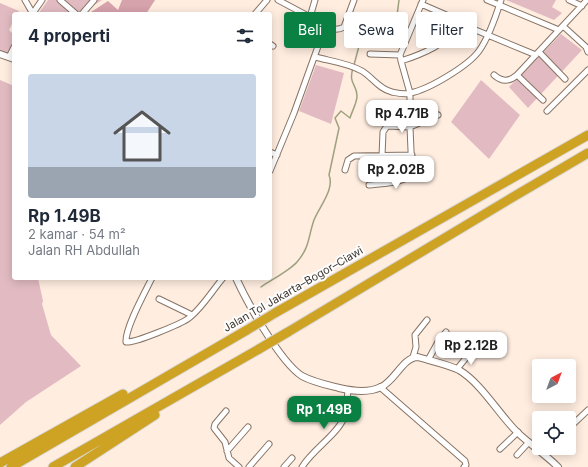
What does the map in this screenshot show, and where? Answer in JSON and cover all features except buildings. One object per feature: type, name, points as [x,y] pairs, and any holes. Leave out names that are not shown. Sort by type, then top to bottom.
[{"type":"highway","name":"Jalan Tol Jakarta–Bogor–Ciawi","points":[[11,467],[209,351],[588,135]]},
{"type":"highway","points":[[53,467],[288,332],[588,153]]},
{"type":"highway","points":[[0,463],[153,378],[209,351]]},
{"type":"highway","points":[[75,467],[163,410],[197,385]]},
{"type":"street","points":[[25,0],[32,12]]},
{"type":"street","points":[[34,12],[42,0]]},
{"type":"street","points":[[60,0],[74,12]]},
{"type":"street","points":[[84,12],[94,0]]},
{"type":"street","points":[[257,12],[267,0]]},
{"type":"street","points":[[278,0],[301,12]]},
{"type":"street","points":[[311,12],[315,0]]},
{"type":"street","points":[[336,29],[344,27],[354,0]]},
{"type":"street","points":[[487,0],[500,2],[561,28],[587,48]]},
{"type":"street","points":[[569,0],[582,6]]},
{"type":"street","points":[[494,75],[498,79],[507,81],[517,76],[587,0]]},
{"type":"street","points":[[369,185],[390,182],[412,174],[410,93],[400,55],[422,2],[441,12]]},
{"type":"street","points":[[315,57],[361,71],[386,90],[398,93],[410,93],[446,77],[469,62],[481,48],[500,2]]},
{"type":"street","points":[[477,30],[538,54],[565,79]]},
{"type":"street","points":[[272,166],[318,48]]},
{"type":"street","points":[[401,61],[432,48]]},
{"type":"street","points":[[0,54],[12,58]]},
{"type":"street","points":[[370,54],[400,55]]},
{"type":"street","points":[[547,111],[588,70]]},
{"type":"street","points":[[517,76],[543,100]]},
{"type":"street","points":[[382,156],[384,128],[390,126],[410,127],[438,115]]},
{"type":"street","points":[[272,153],[277,155]]},
{"type":"street","points":[[345,170],[348,160],[354,156],[412,155]]},
{"type":"street","points":[[151,280],[133,317],[126,336],[126,342],[139,340],[188,318],[221,280]]},
{"type":"street","points":[[237,280],[260,321],[292,368],[315,382],[348,390],[365,390],[380,387],[388,383],[406,362],[413,357],[416,347],[415,335],[427,320]]},
{"type":"street","points":[[160,299],[192,315]]},
{"type":"street","points":[[428,360],[438,342],[446,332]]},
{"type":"street","points":[[457,369],[474,348],[480,349]]},
{"type":"street","points":[[413,357],[457,369],[463,373],[518,432],[532,444]]},
{"type":"street","points":[[380,387],[465,461],[466,463],[464,467]]},
{"type":"street","points":[[302,467],[308,457],[328,439],[341,423],[345,416],[348,390]]},
{"type":"street","points":[[226,410],[215,424],[214,428],[225,442],[226,451],[229,458],[239,467]]},
{"type":"street","points":[[576,421],[588,410]]},
{"type":"street","points":[[226,451],[248,427]]},
{"type":"street","points":[[500,449],[518,432]]},
{"type":"street","points":[[517,455],[529,442]]},
{"type":"street","points":[[249,467],[269,444]]},
{"type":"street","points":[[548,455],[558,467]]},
{"type":"street","points":[[284,467],[292,458]]},
{"type":"shaded area","points":[[48,0],[102,0],[87,10],[87,12],[39,12]]},
{"type":"shaded area","points":[[122,0],[155,0],[147,12],[91,12],[108,1],[118,10]]},
{"type":"shaded area","points":[[506,0],[556,0],[552,7],[562,13],[554,20]]},
{"type":"shaded area","points":[[0,3],[19,11],[12,12],[12,24],[9,30],[12,33],[12,47],[9,54],[0,51]]},
{"type":"shaded area","points":[[561,34],[582,50],[528,108],[509,87]]},
{"type":"shaded area","points":[[316,65],[344,73],[331,124],[299,111]]},
{"type":"shaded area","points":[[0,80],[12,85],[12,280],[38,280],[43,301],[42,304],[51,335],[81,366],[26,402],[0,425]]},
{"type":"shaded area","points":[[481,80],[520,115],[489,159],[451,122]]},
{"type":"waterway","points":[[397,12],[399,0]]},
{"type":"waterway","points":[[354,65],[358,48]]},
{"type":"waterway","points":[[261,287],[294,265],[307,247],[314,220],[326,198],[330,186],[329,175],[339,128],[335,118],[341,111],[350,118],[356,101],[357,92],[352,81],[353,68]]}]
